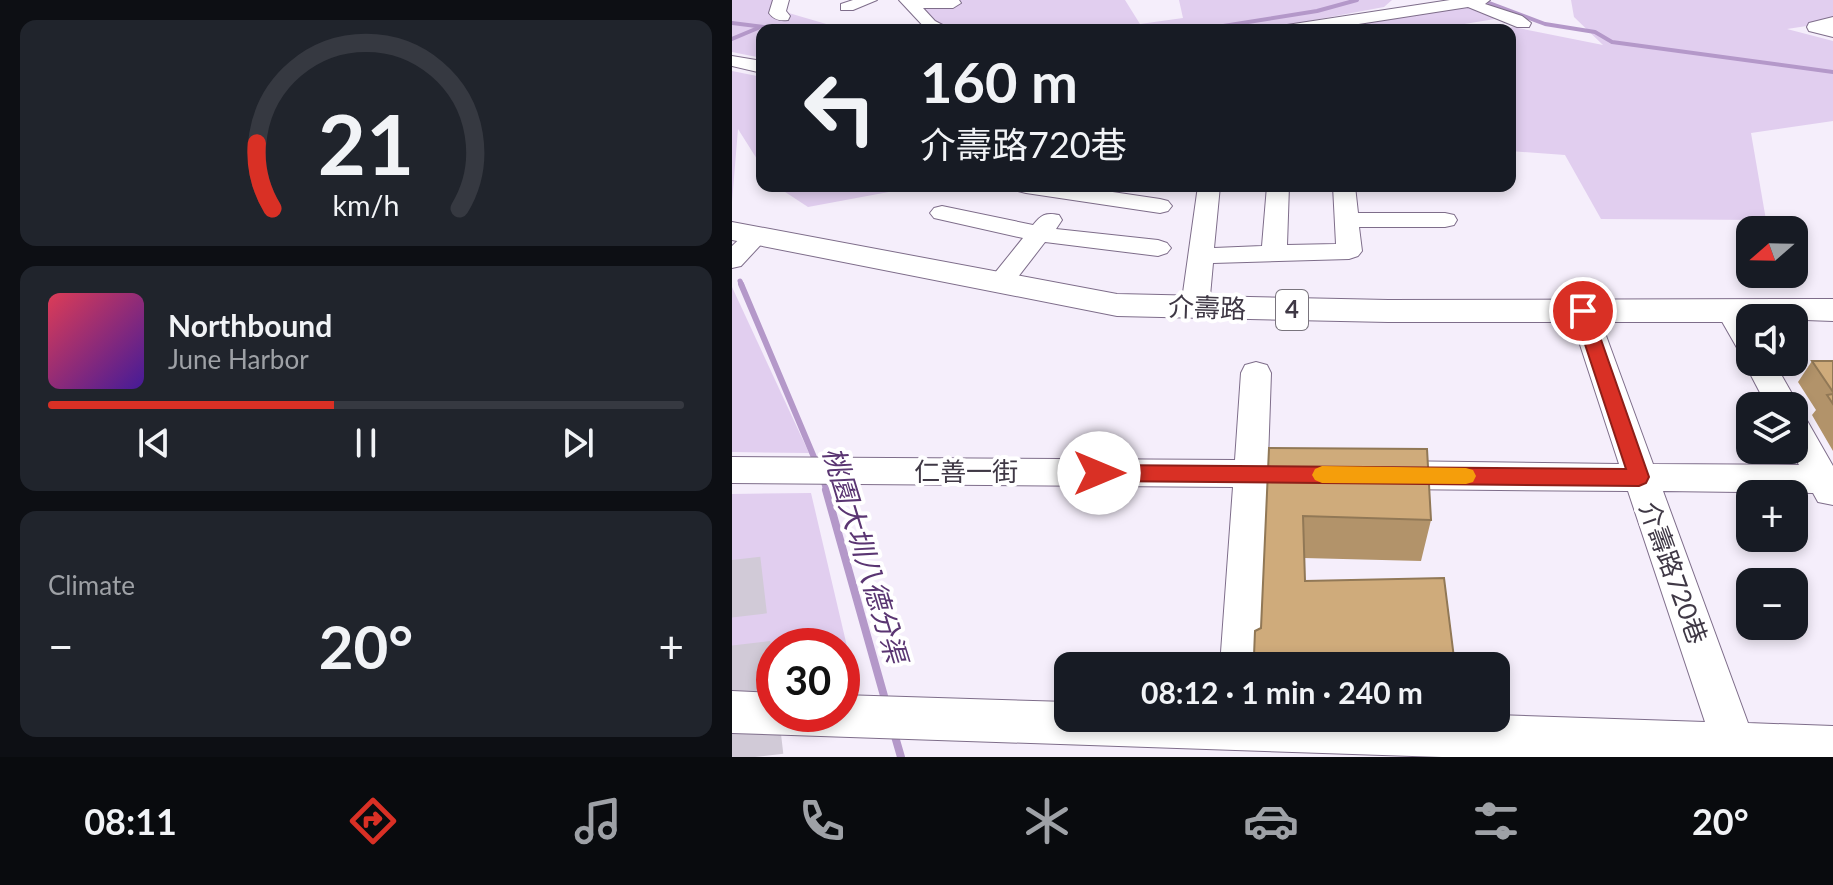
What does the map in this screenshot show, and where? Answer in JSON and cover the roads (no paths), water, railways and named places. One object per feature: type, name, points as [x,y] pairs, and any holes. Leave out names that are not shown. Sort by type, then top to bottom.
[{"type":"main road","name":"介壽路","points":[[740,244],[1117,305],[1584,318],[1736,326]]},
{"type":"main road","name":"介壽路","points":[[740,244],[945,293],[1093,318],[1252,327],[1584,318]]},
{"type":"main road","name":"介壽路","points":[[1808,314],[1833,310]]},
{"type":"main road","points":[[1808,323],[1833,323]]},
{"type":"street","points":[[847,7],[869,0]]},
{"type":"street","points":[[909,1],[953,3]]},
{"type":"street","points":[[909,1],[928,24]]},
{"type":"street","points":[[1326,24],[1476,1],[1482,11],[1507,14],[1523,23]]},
{"type":"street","points":[[1833,22],[1815,27],[1833,32]]},
{"type":"street","points":[[732,61],[756,66]]},
{"type":"street","points":[[999,284],[1070,192]]},
{"type":"street","points":[[1083,192],[1160,206]]},
{"type":"street","points":[[1195,307],[1208,192]]},
{"type":"street","points":[[1274,254],[1278,192]]},
{"type":"street","points":[[1201,256],[1349,251],[1345,192]]},
{"type":"street","points":[[942,213],[1039,234],[1158,248]]},
{"type":"street","points":[[1347,220],[1445,220]]},
{"type":"street","name":"介壽路720巷","points":[[1584,318],[1734,745]]},
{"type":"street","points":[[1241,652],[1256,373]]},
{"type":"street","points":[[1808,452],[1828,488]]},
{"type":"street","name":"仁善一街","points":[[732,470],[1639,477],[1828,488]]},
{"type":"street","points":[[732,712],[756,713]]},
{"type":"street","points":[[860,716],[1054,720]]},
{"type":"street","points":[[1426,732],[1833,748]]},
{"type":"waterway","points":[[1236,24],[1317,11],[1357,0]]},
{"type":"waterway","points":[[1481,0],[1545,24],[1595,32],[1612,42],[1833,72]]},
{"type":"waterway","name":"桃園大圳八德分渠","points":[[732,23],[756,26]]},
{"type":"waterway","name":"桃園大圳八德分渠","points":[[732,39],[756,29]]},
{"type":"waterway","name":"桃園大圳八德分渠","points":[[740,281],[742,286]]},
{"type":"waterway","name":"桃園大圳八德分渠","points":[[741,284],[816,462]]},
{"type":"waterway","name":"桃園大圳八德分渠","points":[[823,479],[827,492]]},
{"type":"waterway","name":"桃園大圳八德分渠","points":[[826,490],[886,703]]},
{"type":"waterway","name":"桃園大圳八德分渠","points":[[894,733],[901,757]]},
{"type":"tunnel","points":[[732,560],[755,757]]}]
